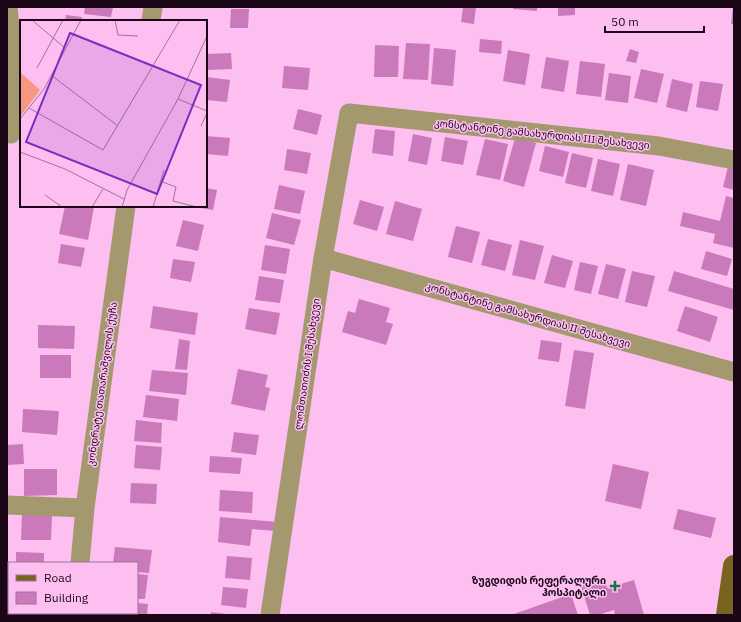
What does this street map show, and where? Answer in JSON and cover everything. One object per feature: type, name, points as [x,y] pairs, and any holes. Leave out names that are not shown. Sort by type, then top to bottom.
[{"type":"main road","points":[[727,615],[734,566]]},
{"type":"street","points":[[8,7],[11,134]]},
{"type":"street","points":[[151,20],[153,7]]},
{"type":"street","name":"კონსტანტინე გამსახურდიას III შესახვევი","points":[[349,114],[660,146],[734,160]]},
{"type":"street","name":"ლომთათიძის I შესახვევი","points":[[270,615],[323,258],[349,114]]},
{"type":"street","name":"კონდრატე თათარაშვილის ქუჩა","points":[[80,562],[85,508],[126,207]]},
{"type":"street","name":"კონსტანტინე გამსახურდიას II შესახვევი","points":[[323,258],[734,372]]},
{"type":"street","points":[[7,505],[85,508]]},
{"type":"building","points":[[85,7],[113,7],[111,17],[84,14]]},
{"type":"building","points":[[463,7],[476,7],[474,24],[461,22]]},
{"type":"building","points":[[513,7],[537,7],[537,11],[513,9]]},
{"type":"building","points":[[558,7],[575,7],[575,15],[558,16]]},
{"type":"building","points":[[733,7],[734,24],[731,24]]},
{"type":"building","points":[[231,9],[249,9],[248,28],[230,28]]},
{"type":"building","points":[[66,15],[82,17],[81,20],[65,20]]},
{"type":"building","points":[[480,39],[502,41],[501,54],[479,52]]},
{"type":"building","points":[[406,43],[430,44],[428,80],[403,79]]},
{"type":"building","points":[[375,45],[399,46],[398,77],[374,77]]},
{"type":"building","points":[[434,48],[456,50],[453,86],[431,84]]},
{"type":"building","points":[[630,49],[639,52],[636,63],[626,61]]},
{"type":"building","points":[[508,50],[530,54],[525,85],[503,81]]},
{"type":"building","points":[[231,53],[232,69],[207,70],[207,54]]},
{"type":"building","points":[[546,57],[569,61],[564,92],[541,88]]},
{"type":"building","points":[[580,61],[605,64],[601,97],[576,94]]},
{"type":"building","points":[[284,66],[310,68],[308,90],[282,88]]},
{"type":"building","points":[[641,69],[664,74],[657,103],[634,98]]},
{"type":"building","points":[[609,73],[631,76],[628,103],[605,100]]},
{"type":"building","points":[[207,77],[230,80],[227,102],[207,100]]},
{"type":"building","points":[[672,79],[693,84],[687,112],[666,107]]},
{"type":"building","points":[[700,81],[723,84],[718,111],[696,107]]},
{"type":"building","points":[[298,109],[322,115],[317,135],[293,129]]},
{"type":"building","points":[[375,129],[395,131],[393,156],[372,153]]},
{"type":"building","points":[[413,134],[432,138],[427,165],[408,161]]},
{"type":"building","points":[[207,136],[230,138],[228,156],[207,154]]},
{"type":"building","points":[[445,137],[468,141],[463,165],[441,161]]},
{"type":"building","points":[[515,138],[536,143],[524,187],[503,181]]},
{"type":"building","points":[[485,139],[508,144],[500,180],[476,175]]},
{"type":"building","points":[[545,146],[569,152],[563,177],[539,171]]},
{"type":"building","points":[[287,149],[311,153],[307,174],[284,170]]},
{"type":"building","points":[[572,153],[593,158],[586,188],[565,183]]},
{"type":"building","points":[[598,159],[620,164],[613,196],[591,191]]},
{"type":"building","points":[[729,163],[734,165],[734,190],[723,187]]},
{"type":"building","points":[[628,164],[654,170],[646,206],[620,200]]},
{"type":"building","points":[[279,185],[305,191],[300,214],[274,209]]},
{"type":"building","points":[[207,188],[217,190],[213,210],[195,207],[207,207]]},
{"type":"building","points":[[726,196],[734,198],[734,248],[713,243],[715,234],[680,226],[683,212],[720,221]]},
{"type":"building","points":[[360,200],[384,207],[377,231],[353,224]]},
{"type":"building","points":[[395,201],[422,209],[413,241],[386,234]]},
{"type":"building","points":[[65,207],[94,207],[88,240],[59,234]]},
{"type":"building","points":[[272,213],[301,220],[294,245],[266,238]]},
{"type":"building","points":[[183,220],[204,225],[198,251],[176,246]]},
{"type":"building","points":[[456,226],[480,232],[472,263],[448,257]]},
{"type":"building","points":[[488,239],[512,245],[505,271],[481,265]]},
{"type":"building","points":[[520,240],[544,246],[535,280],[512,275]]},
{"type":"building","points":[[61,244],[85,248],[81,267],[58,263]]},
{"type":"building","points":[[265,245],[290,249],[286,274],[261,270]]},
{"type":"building","points":[[706,251],[732,259],[727,276],[701,269]]},
{"type":"building","points":[[552,255],[573,261],[565,288],[544,283]]},
{"type":"building","points":[[173,259],[195,262],[191,282],[170,278]]},
{"type":"building","points":[[580,262],[598,266],[591,294],[574,290]]},
{"type":"building","points":[[606,264],[626,269],[618,299],[598,294]]},
{"type":"building","points":[[632,271],[655,276],[647,307],[625,302]]},
{"type":"building","points":[[674,271],[734,289],[734,310],[668,291]]},
{"type":"building","points":[[259,276],[284,280],[280,303],[255,300]]},
{"type":"building","points":[[359,299],[390,308],[386,322],[393,324],[386,345],[342,332],[348,311],[355,313]]},
{"type":"building","points":[[153,306],[198,313],[195,335],[150,328]]},
{"type":"building","points":[[685,306],[718,317],[710,342],[677,331]]},
{"type":"building","points":[[249,308],[280,313],[276,335],[245,329]]},
{"type":"building","points":[[38,325],[75,326],[74,349],[38,348]]},
{"type":"building","points":[[179,339],[190,341],[187,370],[175,369]]},
{"type":"building","points":[[541,340],[562,343],[559,362],[538,359]]},
{"type":"building","points":[[574,350],[594,353],[585,409],[565,406]]},
{"type":"building","points":[[40,355],[71,355],[71,378],[40,378]]},
{"type":"building","points":[[238,369],[268,375],[265,387],[270,388],[265,411],[231,404]]},
{"type":"building","points":[[152,370],[188,373],[186,395],[149,391]]},
{"type":"building","points":[[146,395],[179,399],[177,421],[143,417]]},
{"type":"building","points":[[23,409],[59,411],[57,435],[22,432]]},
{"type":"building","points":[[136,420],[162,423],[161,443],[134,441]]},
{"type":"building","points":[[234,432],[259,435],[256,455],[231,452]]},
{"type":"building","points":[[23,444],[24,464],[7,465],[7,445]]},
{"type":"building","points":[[136,445],[162,447],[160,470],[134,468]]},
{"type":"building","points":[[210,456],[242,458],[240,474],[209,472]]},
{"type":"building","points":[[613,464],[649,472],[641,509],[605,501]]},
{"type":"building","points":[[24,469],[57,469],[57,495],[24,496]]},
{"type":"building","points":[[131,483],[157,484],[156,504],[130,503]]},
{"type":"building","points":[[220,490],[253,492],[252,513],[219,511]]},
{"type":"building","points":[[678,509],[716,518],[711,538],[673,529]]},
{"type":"building","points":[[22,514],[52,515],[51,540],[21,540]]},
{"type":"building","points":[[220,517],[277,522],[276,531],[252,529],[250,546],[218,542]]},
{"type":"building","points":[[115,547],[152,550],[149,573],[138,572],[138,562],[113,562]]},
{"type":"building","points":[[16,552],[44,553],[44,562],[16,562]]},
{"type":"building","points":[[227,556],[252,558],[250,580],[225,578]]},
{"type":"building","points":[[138,574],[148,575],[145,599],[138,599]]},
{"type":"building","points":[[605,579],[607,588],[634,580],[644,615],[615,615],[614,610],[598,615],[590,615],[581,586]]},
{"type":"building","points":[[7,585],[8,585],[8,608]]},
{"type":"building","points":[[223,587],[248,589],[246,608],[221,605]]},
{"type":"building","points":[[571,594],[578,615],[511,615]]},
{"type":"building","points":[[138,603],[148,604],[147,615],[109,615],[138,614]]},
{"type":"building","points":[[211,612],[226,614],[211,615]]},
{"type":"building","points":[[9,614],[42,614],[42,615]]},
{"type":"place","name":"ზუგდიდის რეფერალური ჰოსპიტალი","points":[[615,586]]}]
